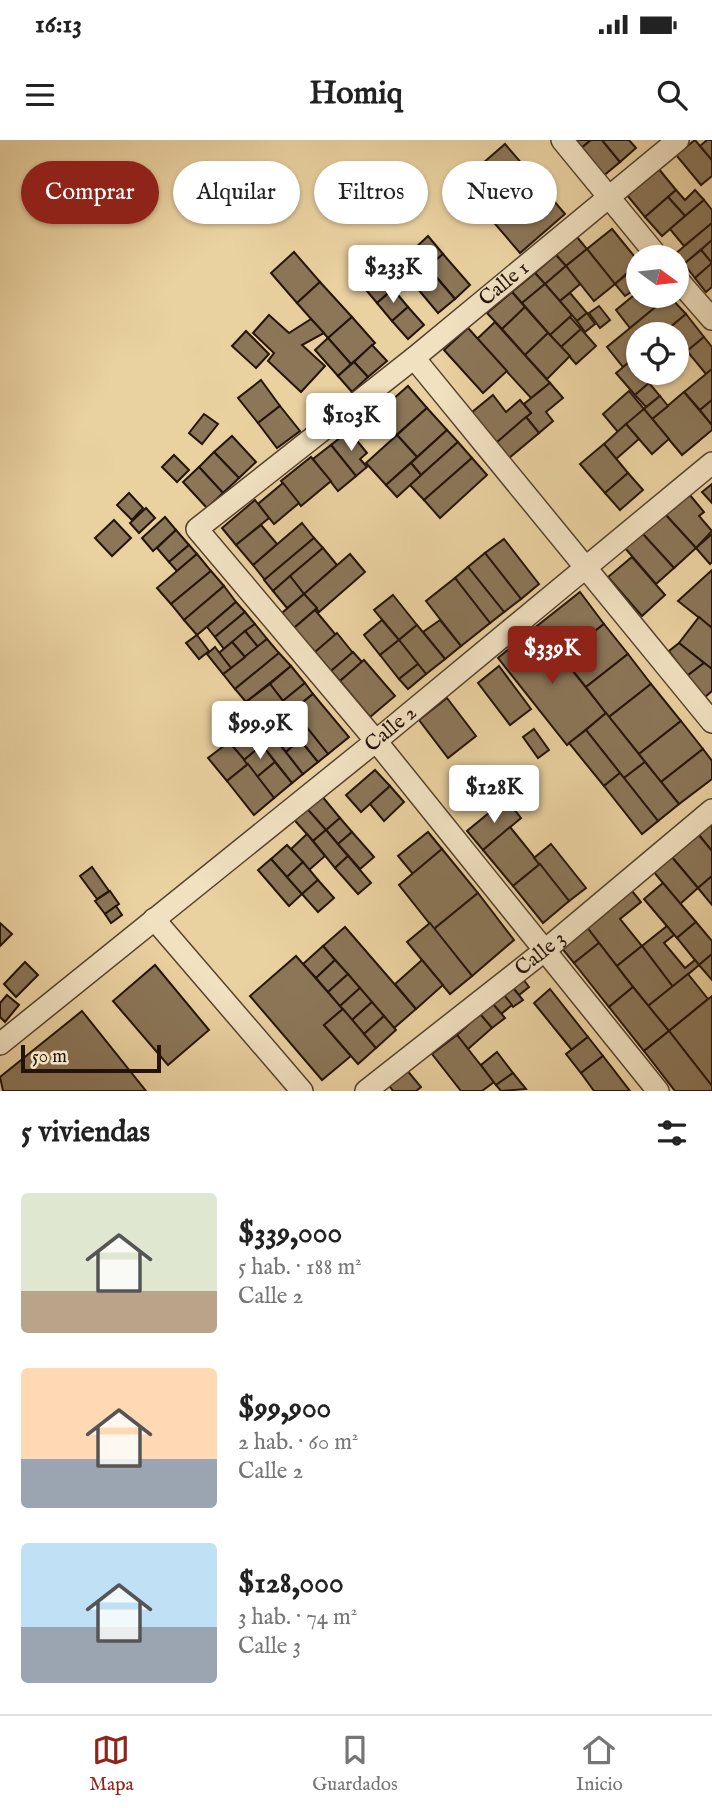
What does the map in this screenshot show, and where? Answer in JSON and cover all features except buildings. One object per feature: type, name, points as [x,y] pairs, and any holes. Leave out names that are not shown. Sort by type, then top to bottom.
[{"type":"street","points":[[562,140],[648,245]]},
{"type":"street","name":"Calle 1","points":[[376,741],[197,529],[414,358],[678,140]]},
{"type":"street","points":[[690,294],[712,320]]},
{"type":"street","points":[[414,358],[712,722]]},
{"type":"street","name":"Calle 2","points":[[0,1044],[376,741],[712,463]]},
{"type":"street","points":[[376,741],[658,1091]]},
{"type":"street","name":"Calle 3","points":[[366,1091],[544,951],[712,810]]},
{"type":"street","points":[[155,919],[302,1091]]}]
